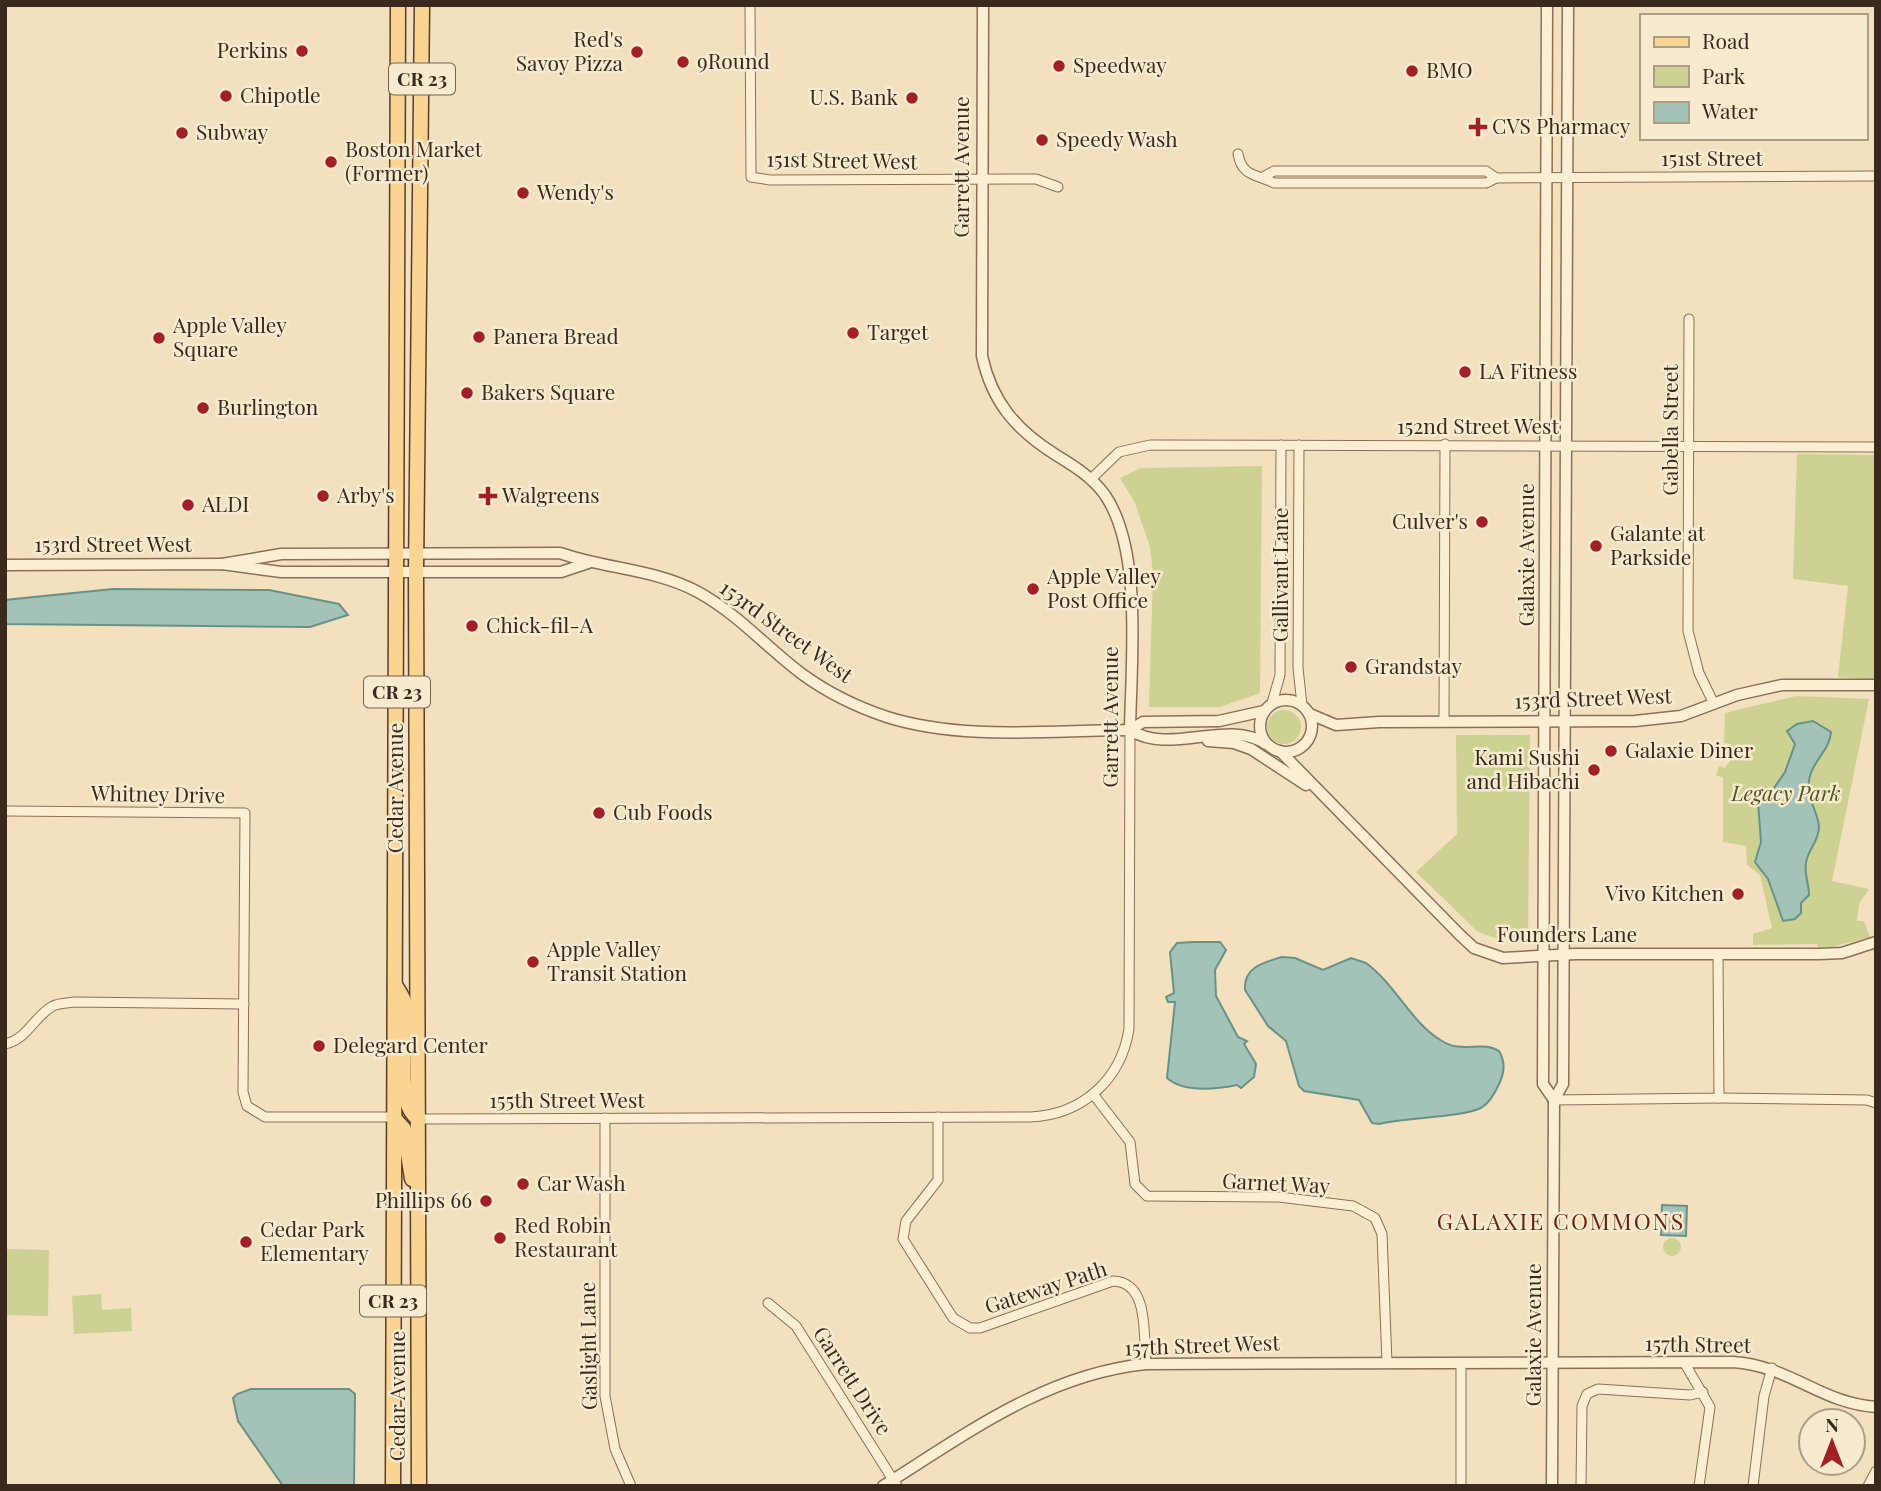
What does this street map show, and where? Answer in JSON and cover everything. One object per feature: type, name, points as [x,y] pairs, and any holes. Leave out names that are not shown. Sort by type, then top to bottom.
[{"type":"main road","name":"Cedar Avenue","points":[[393,1486],[398,572],[397,5]]},
{"type":"main road","name":"Cedar Avenue","points":[[419,1486],[416,554],[422,5]]},
{"type":"main road","points":[[394,984],[405,1002],[404,1065],[407,1108],[411,1115],[419,1119]]},
{"type":"main road","points":[[393,1117],[404,1129],[419,1229]]},
{"type":"street","name":"151st Street West","points":[[750,5],[751,177],[770,180],[1036,179],[1058,187]]},
{"type":"street","name":"Garrett Avenue","points":[[716,1117],[1044,1116],[1071,1108],[1093,1094],[1119,1063],[1129,1029],[1128,549],[1114,509],[1091,479],[1019,429],[999,403],[988,380],[981,345],[983,5]]},
{"type":"street","name":"Galaxie Avenue","points":[[1547,5],[1546,721],[1542,1084],[1554,1100]]},
{"type":"street","name":"Galaxie Avenue","points":[[1552,1486],[1554,1100],[1563,1084],[1569,5]]},
{"type":"street","points":[[1238,154],[1240,165],[1245,172],[1263,177],[1274,171],[1486,171],[1496,177],[1548,177]]},
{"type":"street","name":"151st Street","points":[[1548,177],[1876,176]]},
{"type":"street","name":"Gabella Street","points":[[1689,319],[1688,631],[1699,673],[1714,705]]},
{"type":"street","points":[[1444,721],[1445,444]]},
{"type":"street","name":"152nd Street West","points":[[1091,479],[1114,456],[1137,447],[1445,444],[1876,447]]},
{"type":"street","name":"Gallivant Lane","points":[[1268,707],[1280,675],[1281,445]]},
{"type":"street","name":"Gallivant Lane","points":[[1299,445],[1298,668],[1306,710]]},
{"type":"street","name":"153rd Street West","points":[[222,564],[281,554],[561,553],[587,562],[659,576],[696,591],[741,620],[784,659],[823,688],[889,718],[964,729],[1130,730],[1144,738],[1198,739],[1241,734],[1256,737],[1268,745]]},
{"type":"street","name":"153rd Street West","points":[[5,565],[222,564],[281,572],[561,572],[587,562]]},
{"type":"street","name":"153rd Street West","points":[[1306,710],[1336,725],[1666,719],[1714,705],[1737,695],[1782,685],[1876,685]]},
{"type":"street","points":[[1287,699],[1306,710],[1312,731],[1297,750],[1280,751],[1268,745],[1260,732],[1268,707],[1287,699]]},
{"type":"street","name":"153rd Street West","points":[[1130,730],[1143,722],[1219,721],[1268,707]]},
{"type":"street","name":"Founders Lane","points":[[1198,739],[1234,743],[1251,749],[1322,796]]},
{"type":"street","name":"Founders Lane","points":[[1280,751],[1474,948],[1503,958],[1564,955],[1842,953],[1876,942]]},
{"type":"street","name":"Whitney Drive","points":[[5,811],[245,813],[243,1092],[252,1111],[265,1117],[393,1117]]},
{"type":"street","points":[[1718,955],[1719,1098]]},
{"type":"street","points":[[5,1044],[22,1037],[53,1005],[75,1002],[244,1004]]},
{"type":"street","name":"Garnet Way","points":[[1093,1094],[1130,1142],[1135,1184],[1147,1196],[1279,1197],[1361,1208],[1376,1218],[1382,1234],[1387,1363]]},
{"type":"street","points":[[1554,1100],[1719,1098],[1867,1100],[1876,1103]]},
{"type":"street","name":"155th Street West","points":[[419,1119],[716,1117]]},
{"type":"street","name":"Gateway Path","points":[[939,1117],[938,1180],[906,1222],[902,1232],[906,1246],[953,1318],[970,1328],[980,1328],[1113,1281],[1123,1282],[1132,1286],[1139,1298],[1146,1364]]},
{"type":"street","name":"Gaslight Lane","points":[[605,1118],[605,1396],[615,1449],[631,1486]]},
{"type":"street","name":"Garrett Drive","points":[[768,1303],[796,1326],[891,1484]]},
{"type":"street","points":[[1684,1362],[1710,1407],[1699,1486]]},
{"type":"street","name":"157th Street","points":[[1553,1363],[1733,1362],[1772,1368],[1841,1401],[1876,1407]]},
{"type":"street","points":[[1461,1363],[1461,1486]]},
{"type":"street","name":"157th Street West","points":[[891,1484],[1028,1397],[1091,1373],[1146,1364],[1553,1363]]},
{"type":"street","points":[[1754,1486],[1764,1396],[1772,1368]]},
{"type":"street","points":[[1581,1486],[1582,1406],[1587,1394],[1598,1389],[1690,1395],[1703,1392]]},
{"type":"street","points":[[1868,1486],[1876,1471]]},
{"type":"green space","points":[[1797,454],[1876,455],[1876,680],[1838,677],[1848,586],[1793,579]]},
{"type":"green space","points":[[1262,466],[1260,693],[1220,707],[1149,707],[1153,573],[1150,547],[1135,503],[1120,478],[1141,468]]},
{"type":"green space","name":"Legacy Park","points":[[1796,696],[1869,699],[1832,881],[1869,889],[1859,904],[1857,921],[1864,921],[1870,937],[1832,947],[1818,948],[1817,944],[1753,945],[1753,934],[1772,928],[1760,875],[1747,865],[1746,846],[1723,842],[1723,777],[1716,776],[1719,766],[1725,768],[1730,761],[1731,744],[1724,743],[1725,713]]},
{"type":"green space","points":[[1284,710],[1296,715],[1301,727],[1296,739],[1284,744],[1272,739],[1267,727],[1272,715]]},
{"type":"green space","points":[[1456,735],[1530,735],[1528,940],[1501,940],[1478,932],[1416,872],[1457,834]]},
{"type":"green space","points":[[1672,1238],[1678,1241],[1681,1247],[1678,1253],[1672,1256],[1666,1253],[1663,1247],[1666,1241]]},
{"type":"green space","points":[[5,1249],[49,1250],[48,1316],[5,1315]]},
{"type":"green space","points":[[101,1294],[102,1310],[131,1308],[132,1331],[74,1334],[72,1296]]},
{"type":"water","points":[[113,589],[269,590],[339,604],[348,615],[310,627],[5,624],[5,600]]},
{"type":"water","points":[[1813,721],[1831,732],[1828,744],[1810,776],[1810,798],[1819,828],[1806,863],[1809,895],[1801,903],[1801,913],[1795,919],[1783,921],[1768,879],[1755,862],[1761,842],[1758,802],[1774,788],[1785,772],[1795,744],[1787,731],[1797,724]]},
{"type":"water","points":[[1220,942],[1226,950],[1215,970],[1216,996],[1238,1037],[1247,1041],[1244,1044],[1256,1064],[1254,1077],[1241,1088],[1237,1085],[1191,1088],[1167,1078],[1175,1002],[1168,1002],[1166,997],[1174,993],[1170,952],[1177,943]]},
{"type":"water","points":[[1282,957],[1295,958],[1323,970],[1351,958],[1366,963],[1377,972],[1421,1024],[1442,1041],[1449,1045],[1486,1047],[1499,1051],[1503,1070],[1492,1096],[1484,1106],[1471,1111],[1379,1124],[1372,1123],[1359,1100],[1304,1091],[1299,1086],[1286,1041],[1268,1026],[1245,990],[1245,982],[1251,971]]},
{"type":"water","points":[[1662,1205],[1687,1206],[1686,1236],[1661,1235]]},
{"type":"water","points":[[251,1389],[349,1389],[355,1394],[354,1486],[283,1486],[238,1421],[233,1398]]},
{"type":"place","name":"Perkins","points":[[302,51]]},
{"type":"place","name":"Red's Savoy Pizza","points":[[637,52]]},
{"type":"place","name":"9Round","points":[[683,62]]},
{"type":"place","name":"Speedway","points":[[1059,66]]},
{"type":"place","name":"BMO","points":[[1412,71]]},
{"type":"place","name":"Chipotle","points":[[226,96]]},
{"type":"place","name":"U.S. Bank","points":[[912,98]]},
{"type":"place","name":"CVS Pharmacy","points":[[1478,127]]},
{"type":"place","name":"Subway","points":[[182,133]]},
{"type":"place","name":"Speedy Wash","points":[[1042,140]]},
{"type":"place","name":"Boston Market (Former)","points":[[331,162]]},
{"type":"place","name":"Wendy's","points":[[523,193]]},
{"type":"place","name":"Target","points":[[853,333]]},
{"type":"place","name":"Panera Bread","points":[[479,337]]},
{"type":"place","name":"Apple Valley Square","points":[[159,338]]},
{"type":"place","name":"LA Fitness","points":[[1465,372]]},
{"type":"place","name":"Bakers Square","points":[[467,393]]},
{"type":"place","name":"Burlington","points":[[203,408]]},
{"type":"place","name":"Arby's","points":[[323,496]]},
{"type":"place","name":"Walgreens","points":[[488,496]]},
{"type":"place","name":"ALDI","points":[[188,505]]},
{"type":"place","name":"Culver's","points":[[1482,522]]},
{"type":"place","name":"Galante at Parkside","points":[[1596,546]]},
{"type":"place","name":"Apple Valley Post Office","points":[[1033,589]]},
{"type":"place","name":"Chick-fil-A","points":[[472,626]]},
{"type":"place","name":"Grandstay","points":[[1351,667]]},
{"type":"place","name":"Galaxie Diner","points":[[1611,751]]},
{"type":"place","name":"Kami Sushi and Hibachi","points":[[1594,770]]},
{"type":"place","name":"Cub Foods","points":[[599,813]]},
{"type":"place","name":"Vivo Kitchen","points":[[1738,894]]},
{"type":"place","name":"Apple Valley Transit Station","points":[[533,962]]},
{"type":"place","name":"Delegard Center","points":[[319,1046]]},
{"type":"place","name":"Car Wash","points":[[523,1184]]},
{"type":"place","name":"Phillips 66","points":[[486,1201]]},
{"type":"place","name":"Red Robin Restaurant","points":[[500,1238]]},
{"type":"place","name":"Cedar Park Elementary","points":[[246,1242]]},
{"type":"district","name":"GALAXIE COMMONS","points":[[1561,1222]]}]
